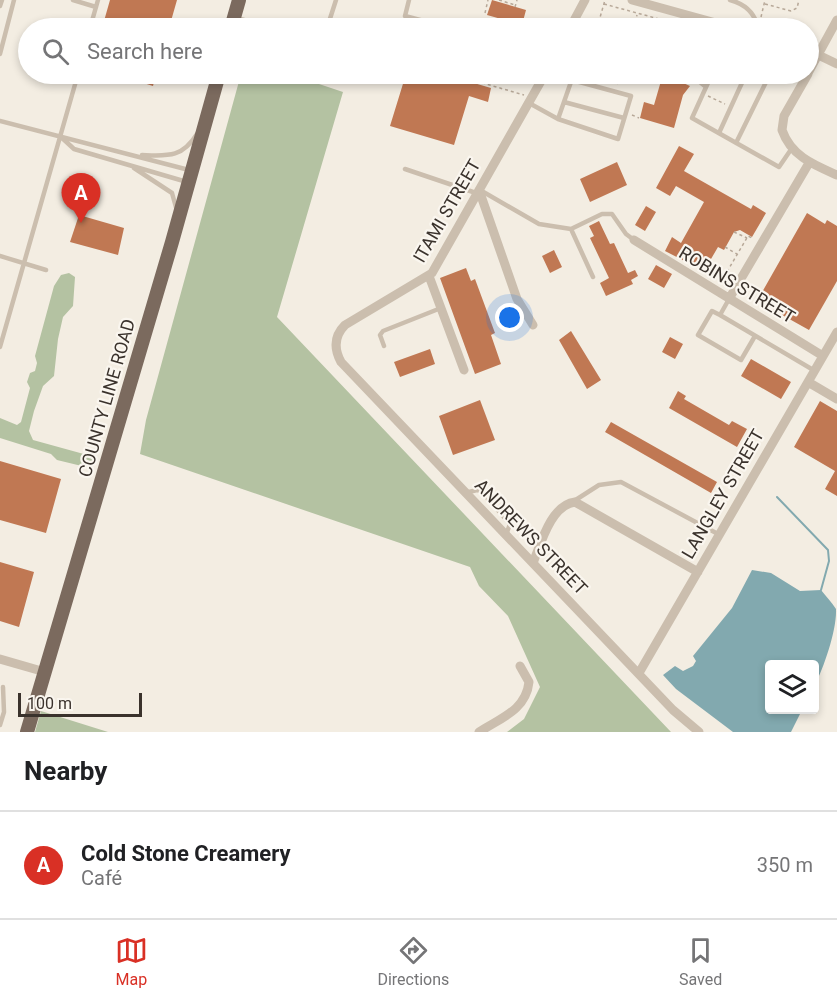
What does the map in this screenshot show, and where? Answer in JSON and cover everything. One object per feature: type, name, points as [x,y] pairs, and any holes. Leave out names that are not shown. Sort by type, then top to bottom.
[{"type":"main road","points":[[234,18],[239,0]]},
{"type":"main road","name":"COUNTY LINE ROAD","points":[[27,732],[172,242],[216,84]]},
{"type":"street","points":[[575,18],[585,0]]},
{"type":"street","points":[[632,0],[650,2],[699,18]]},
{"type":"street","points":[[837,20],[819,54],[837,64]]},
{"type":"street","name":"ITAMI STREET","points":[[341,363],[336,343],[345,325],[429,276],[539,84]]},
{"type":"street","points":[[802,84],[784,116],[782,130],[792,148],[809,163],[837,175]]},
{"type":"street","points":[[729,299],[809,163]]},
{"type":"street","points":[[477,192],[513,290],[533,326]]},
{"type":"street","name":"ROBINS STREET","points":[[634,240],[823,356]]},
{"type":"street","points":[[429,276],[464,370]]},
{"type":"street","name":"LANGLEY STREET","points":[[639,673],[837,332]]},
{"type":"street","name":"ANDREWS STREET","points":[[341,363],[674,710],[699,732]]},
{"type":"street","points":[[808,382],[837,399]]},
{"type":"street","points":[[533,563],[545,533],[560,509],[572,503],[580,504],[698,572]]},
{"type":"street","points":[[0,659],[45,672]]},
{"type":"street","points":[[480,732],[512,712],[523,700],[529,682],[520,666]]},
{"type":"lane","points":[[0,6],[2,0]]},
{"type":"lane","points":[[0,54],[14,0]]},
{"type":"lane","points":[[73,0],[96,6]]},
{"type":"lane","points":[[93,18],[98,0]]},
{"type":"lane","points":[[330,18],[336,0]]},
{"type":"lane","points":[[409,0],[405,16],[412,18]]},
{"type":"lane","points":[[730,0],[739,3],[755,18]]},
{"type":"lane","points":[[0,347],[75,84]]},
{"type":"lane","points":[[558,119],[570,84]]},
{"type":"lane","points":[[530,100],[558,119],[618,139],[631,96],[590,84]]},
{"type":"lane","points":[[702,84],[706,87]]},
{"type":"lane","points":[[707,84],[692,118],[779,167],[792,148]]},
{"type":"lane","points":[[718,133],[741,84]]},
{"type":"lane","points":[[736,143],[765,84]]},
{"type":"lane","points":[[564,102],[624,118]]},
{"type":"lane","points":[[133,154],[166,156],[185,151],[206,119]]},
{"type":"lane","points":[[0,120],[61,138],[77,139],[133,154],[190,177]]},
{"type":"lane","points":[[61,138],[74,149],[129,165],[190,177]]},
{"type":"lane","points":[[129,165],[172,193],[177,212],[172,242]]},
{"type":"lane","points":[[405,169],[477,192],[539,224],[571,229],[602,214],[610,214],[615,216],[626,234],[634,240]]},
{"type":"lane","points":[[571,229],[593,277]]},
{"type":"lane","points":[[0,256],[46,270]]},
{"type":"lane","points":[[720,315],[729,299]]},
{"type":"lane","points":[[384,346],[380,335],[384,331],[441,308]]},
{"type":"lane","points":[[755,336],[741,360],[698,335],[712,310],[815,371]]},
{"type":"lane","points":[[572,503],[599,485],[621,482],[718,534]]},
{"type":"lane","points":[[0,725],[4,712],[3,687]]},
{"type":"path","points":[[499,0],[515,6],[517,0]]},
{"type":"path","points":[[600,18],[605,0]]},
{"type":"path","points":[[761,18],[765,2],[791,11],[797,8],[799,0]]},
{"type":"path","points":[[604,4],[656,18]]},
{"type":"path","points":[[637,18],[638,13]]},
{"type":"path","points":[[483,84],[530,100]]},
{"type":"path","points":[[615,91],[617,84]]},
{"type":"path","points":[[734,232],[755,240]]},
{"type":"path","points":[[716,290],[747,238]]},
{"type":"path","points":[[725,247],[737,254]]},
{"type":"green space","points":[[238,84],[319,84],[343,92],[277,317],[671,732],[507,732],[524,719],[540,687],[508,616],[479,586],[470,567],[140,454],[146,420]]},
{"type":"green space","points":[[69,273],[75,277],[73,306],[63,317],[54,376],[43,386],[29,431],[33,440],[91,456],[94,464],[90,468],[57,460],[51,454],[0,438],[0,418],[17,425],[21,422],[30,388],[27,382],[30,373],[35,371],[37,363],[35,356],[54,286],[61,275]]},
{"type":"green space","points":[[41,711],[108,732],[35,732]]},
{"type":"water","points":[[752,570],[771,573],[800,591],[821,590],[836,609],[829,648],[819,675],[819,660],[765,660],[765,714],[800,714],[791,732],[733,732],[676,689],[663,675],[675,666],[683,671],[693,666],[696,661],[693,656],[732,608]]},
{"type":"building","points":[[110,0],[177,0],[172,18],[105,18]]},
{"type":"building","points":[[492,0],[526,10],[524,18],[498,18],[487,15]]},
{"type":"building","points":[[403,84],[477,84],[491,88],[488,102],[469,96],[454,145],[390,126]]},
{"type":"building","points":[[660,84],[690,86],[683,95],[674,128],[640,118],[644,102],[654,105]]},
{"type":"building","points":[[679,146],[694,154],[684,171],[751,209],[753,205],[766,213],[752,237],[740,230],[734,232],[724,250],[718,247],[704,271],[665,251],[672,237],[681,243],[704,202],[676,186],[670,196],[656,188]]},
{"type":"building","points":[[617,162],[627,185],[590,202],[580,179]]},
{"type":"building","points":[[646,206],[656,212],[645,231],[635,225]]},
{"type":"building","points":[[807,213],[825,224],[827,220],[837,226],[837,281],[809,330],[757,301]]},
{"type":"building","points":[[79,215],[124,228],[118,255],[70,242]]},
{"type":"building","points":[[599,221],[610,244],[614,243],[628,273],[635,270],[638,276],[631,280],[633,284],[606,296],[600,283],[609,278],[590,238],[594,236],[589,226]]},
{"type":"building","points":[[554,250],[562,267],[550,273],[542,256]]},
{"type":"building","points":[[656,265],[672,274],[664,288],[648,279]]},
{"type":"building","points":[[466,268],[471,281],[475,279],[495,333],[491,335],[501,364],[475,374],[440,278]]},
{"type":"building","points":[[571,331],[601,380],[587,389],[559,340]]},
{"type":"building","points":[[670,337],[683,344],[675,359],[662,352]]},
{"type":"building","points":[[430,349],[435,364],[400,377],[394,362]]},
{"type":"building","points":[[751,359],[791,382],[781,399],[741,376]]},
{"type":"building","points":[[678,391],[686,396],[684,399],[729,425],[732,421],[747,429],[737,447],[669,408]]},
{"type":"building","points":[[480,400],[495,440],[453,455],[439,416]]},
{"type":"building","points":[[820,401],[837,411],[837,496],[825,489],[835,471],[794,447]]},
{"type":"building","points":[[611,422],[717,482],[711,493],[605,432]]},
{"type":"building","points":[[0,461],[61,479],[46,533],[0,520]]},
{"type":"building","points":[[0,562],[34,572],[19,627],[0,621]]},
{"type":"waterway","points":[[777,497],[828,550],[829,561],[821,590]]},
{"type":"place","name":"Cold Stone Creamery","points":[[81,223]]}]
